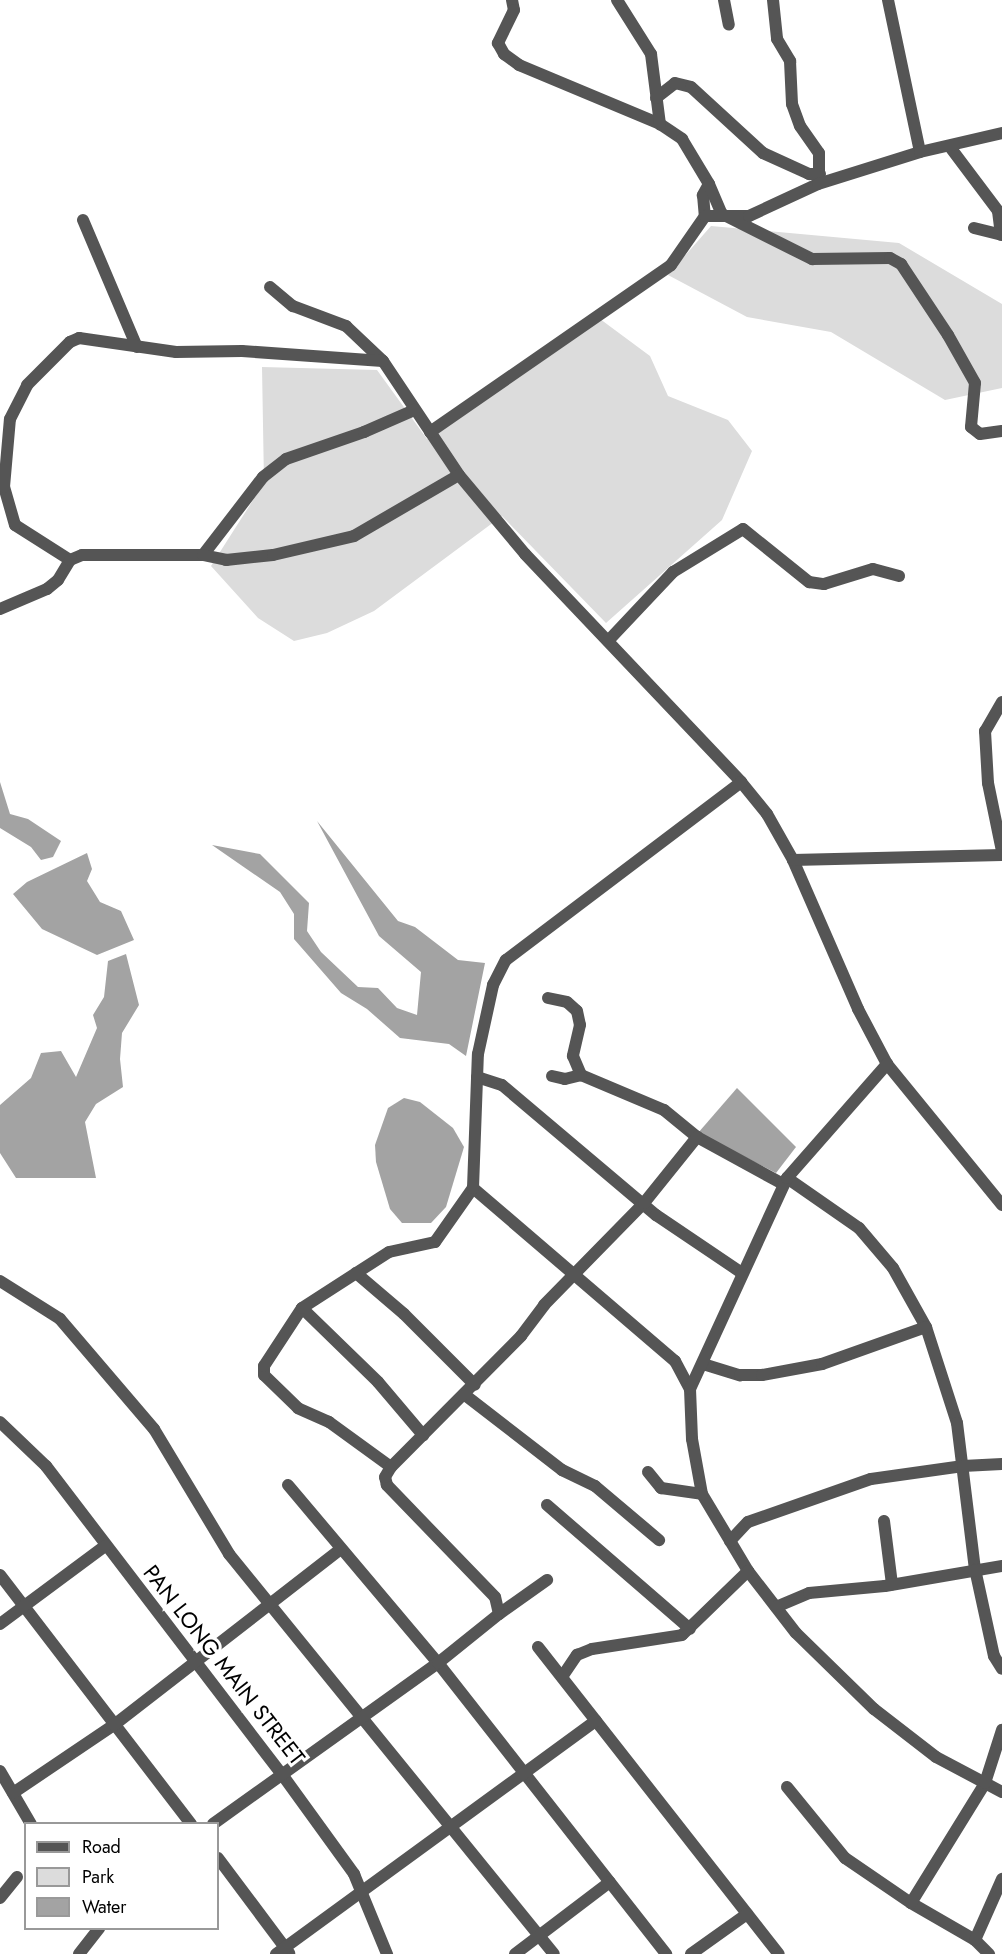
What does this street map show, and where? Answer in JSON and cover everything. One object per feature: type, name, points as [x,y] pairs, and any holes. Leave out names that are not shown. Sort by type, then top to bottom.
[{"type":"street","points":[[512,0],[514,10],[498,44],[504,54],[519,65],[660,124],[682,139],[709,184],[722,214],[812,259],[890,258],[901,264],[975,383],[971,427],[980,434],[1002,431]]},
{"type":"street","points":[[617,0],[651,54],[660,124]]},
{"type":"street","points":[[724,0],[729,25]]},
{"type":"street","points":[[773,0],[777,39],[789,61],[792,104],[800,126],[819,153],[819,179]]},
{"type":"street","points":[[888,0],[920,152]]},
{"type":"street","points":[[656,98],[675,83],[692,87],[763,153],[819,179]]},
{"type":"street","points":[[705,216],[722,214],[749,216],[819,179],[1001,132]]},
{"type":"street","points":[[950,147],[998,211],[1002,235],[974,228]]},
{"type":"street","points":[[430,432],[671,265],[705,216],[703,195],[709,184]]},
{"type":"street","points":[[83,220],[137,347]]},
{"type":"street","points":[[270,287],[293,306],[346,326],[383,361],[459,476],[533,563],[741,782],[767,814],[793,860],[858,1010],[887,1064],[1002,1205]]},
{"type":"street","points":[[70,560],[15,525],[3,504],[10,419],[27,385],[56,351],[80,338],[137,347],[383,361]]},
{"type":"street","points":[[203,555],[263,477],[286,459],[414,410]]},
{"type":"street","points":[[0,609],[47,589],[58,580],[70,560],[82,555],[203,555],[226,560],[273,555],[354,536],[459,476]]},
{"type":"street","points":[[608,641],[674,572],[743,529],[809,582],[824,584],[873,569],[899,576]]},
{"type":"street","points":[[793,860],[1002,853],[988,783],[985,731],[999,709]]},
{"type":"street","points":[[391,1467],[329,1422],[298,1408],[264,1375],[264,1366],[302,1308],[389,1252],[435,1242],[473,1188],[478,1054],[493,985],[506,960],[741,782]]},
{"type":"street","points":[[548,998],[567,1002],[577,1011],[580,1025],[573,1056],[581,1075]]},
{"type":"street","points":[[690,1389],[785,1181],[887,1064]]},
{"type":"street","points":[[552,1076],[565,1079],[581,1075],[664,1110],[697,1137],[785,1181],[859,1228],[893,1268],[926,1327],[957,1424],[975,1569],[994,1656],[1002,1669]]},
{"type":"street","points":[[477,1077],[502,1085],[644,1203],[718,1260],[742,1273]]},
{"type":"street","points":[[499,1614],[495,1597],[384,1480],[391,1467],[475,1385],[573,1274],[644,1203],[697,1137]]},
{"type":"street","points":[[473,1188],[675,1361],[690,1389],[692,1439],[702,1494],[748,1571],[796,1633],[874,1709],[936,1756],[1002,1792]]},
{"type":"street","points":[[356,1273],[405,1314],[475,1385]]},
{"type":"street","points":[[0,1281],[60,1319],[154,1429],[229,1554],[554,1954]]},
{"type":"street","points":[[302,1308],[378,1382],[423,1435]]},
{"type":"street","points":[[703,1364],[740,1375],[762,1375],[822,1364],[926,1327]]},
{"type":"street","points":[[465,1395],[562,1470],[595,1486],[658,1540]]},
{"type":"street","name":"PAN LONG MAIN STREET","points":[[0,1422],[32,1448],[105,1546],[196,1659],[281,1773],[364,1892],[387,1954]]},
{"type":"street","points":[[730,1541],[748,1522],[836,1489],[871,1479],[963,1466],[1002,1464]]},
{"type":"street","points":[[648,1472],[661,1488],[702,1494]]},
{"type":"street","points":[[288,1485],[438,1663],[666,1954]]},
{"type":"street","points":[[546,1505],[690,1629]]},
{"type":"street","points":[[884,1521],[892,1584]]},
{"type":"street","points":[[0,1624],[105,1546]]},
{"type":"street","points":[[12,1793],[114,1725],[196,1659],[341,1549]]},
{"type":"street","points":[[776,1607],[809,1593],[892,1584],[1002,1566]]},
{"type":"street","points":[[562,1677],[577,1655],[592,1649],[672,1639],[690,1629],[748,1571]]},
{"type":"street","points":[[0,1575],[189,1822]]},
{"type":"street","points":[[216,1822],[361,1715],[438,1663],[499,1614],[547,1580]]},
{"type":"street","points":[[538,1647],[779,1954]]},
{"type":"street","points":[[219,1859],[283,1952],[451,1825],[596,1721]]},
{"type":"street","points":[[911,1903],[985,1783],[1002,1730]]},
{"type":"street","points":[[0,1771],[30,1822]]},
{"type":"street","points":[[787,1787],[845,1858],[911,1903],[975,1940],[988,1954]]},
{"type":"street","points":[[0,1898],[17,1877]]},
{"type":"street","points":[[975,1940],[1002,1879]]},
{"type":"street","points":[[515,1954],[610,1882]]},
{"type":"street","points":[[690,1954],[747,1914]]},
{"type":"street","points":[[79,1954],[98,1930]]},
{"type":"green space","points":[[711,226],[899,243],[1002,304],[1002,388],[945,400],[831,332],[747,317],[668,275]]},
{"type":"green space","points":[[596,316],[650,356],[668,396],[728,420],[752,451],[722,520],[606,623],[502,516],[374,611],[327,633],[294,641],[258,618],[211,566],[264,483],[262,367],[377,370],[427,439]]},
{"type":"water","points":[[0,782],[10,814],[28,819],[61,841],[53,857],[41,860],[31,847],[0,828]]},
{"type":"water","points":[[317,821],[398,921],[415,927],[458,960],[485,963],[466,1056],[449,1044],[400,1038],[367,1009],[341,993],[294,939],[294,914],[280,892],[212,845],[260,854],[309,903],[307,931],[321,952],[358,987],[378,988],[397,1008],[417,1015],[421,972],[379,936]]},
{"type":"water","points":[[87,853],[92,869],[87,881],[100,902],[121,911],[134,940],[97,955],[42,929],[13,894],[27,882]]},
{"type":"water","points":[[126,954],[139,1005],[122,1033],[120,1059],[123,1087],[96,1104],[85,1122],[96,1178],[16,1178],[0,1153],[0,1105],[31,1078],[41,1053],[61,1051],[76,1077],[97,1028],[93,1015],[104,997],[108,961]]},
{"type":"water","points":[[737,1088],[796,1147],[776,1173],[698,1133]]},
{"type":"water","points":[[404,1098],[420,1102],[453,1128],[464,1147],[446,1207],[431,1223],[402,1223],[390,1209],[376,1162],[375,1145],[388,1108]]}]
